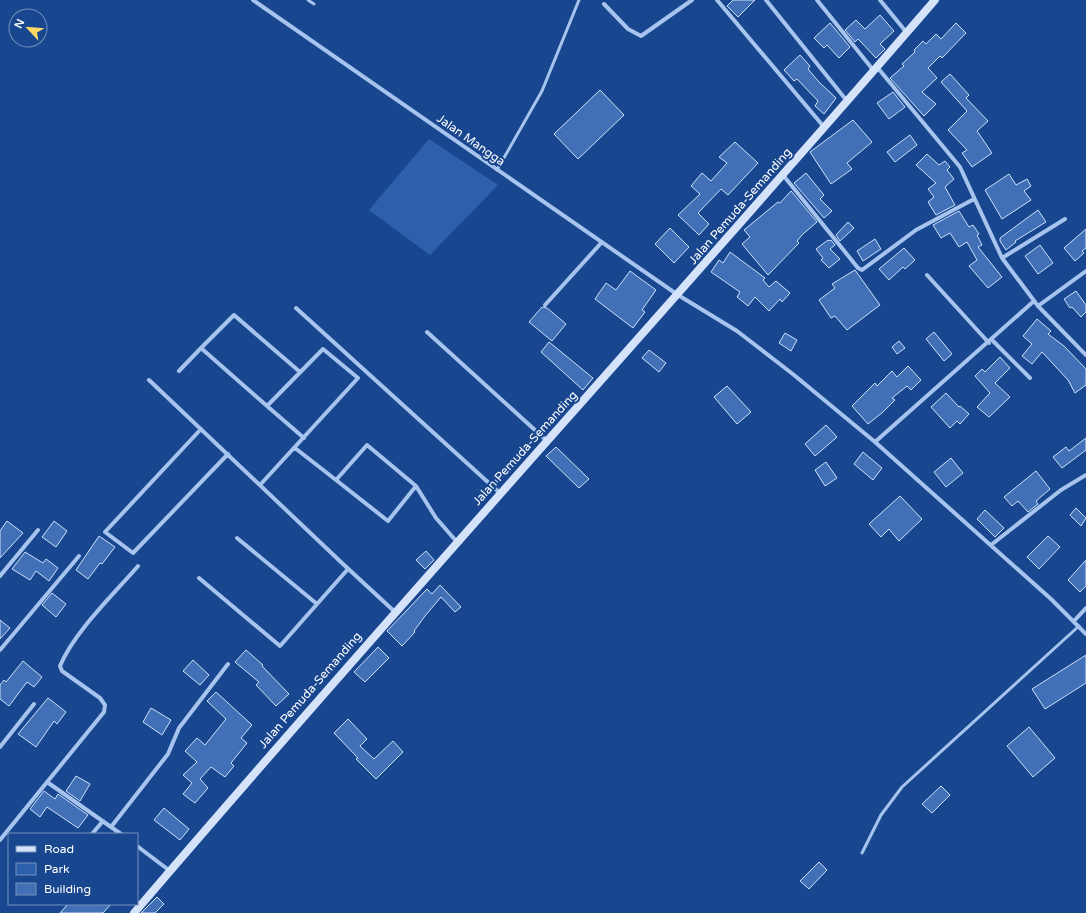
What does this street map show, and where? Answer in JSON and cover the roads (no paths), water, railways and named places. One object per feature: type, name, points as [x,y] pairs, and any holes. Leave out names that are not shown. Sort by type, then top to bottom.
[{"type":"main road","name":"Jalan Pemuda-Semanding","points":[[134,913],[280,742],[678,295],[935,0]]},
{"type":"street","name":"Jalan Mangga","points":[[253,0],[678,295],[736,331],[794,375],[875,442],[991,545],[1074,621],[1086,634]]},
{"type":"street","points":[[604,4],[628,29],[641,36],[692,0]]},
{"type":"street","points":[[717,0],[825,127]]},
{"type":"street","points":[[766,0],[848,101]]},
{"type":"street","points":[[817,0],[960,167],[1002,258],[1038,306],[1086,356]]},
{"type":"street","points":[[880,0],[907,33]]},
{"type":"street","points":[[782,175],[858,268],[862,270],[916,230],[974,199]]},
{"type":"street","points":[[1002,258],[1065,219]]},
{"type":"street","points":[[545,305],[602,242]]},
{"type":"street","points":[[1038,306],[1086,271]]},
{"type":"street","points":[[927,275],[990,342],[1030,378]]},
{"type":"street","points":[[875,442],[990,342],[1034,301]]},
{"type":"street","points":[[296,308],[501,494]]},
{"type":"street","points":[[179,371],[234,315],[300,372]]},
{"type":"street","points":[[427,332],[547,442]]},
{"type":"street","points":[[200,348],[304,438]]},
{"type":"street","points":[[260,485],[358,378],[323,349],[267,406]]},
{"type":"street","points":[[149,380],[395,612]]},
{"type":"street","points":[[201,429],[105,532],[133,553],[228,454]]},
{"type":"street","points":[[492,486],[538,434]]},
{"type":"street","points":[[336,480],[367,445],[416,486],[436,518],[458,542]]},
{"type":"street","points":[[295,448],[388,521],[416,486]]},
{"type":"street","points":[[991,545],[1061,490],[1086,474]]},
{"type":"street","points":[[0,576],[38,530]]},
{"type":"street","points":[[237,538],[317,604]]},
{"type":"street","points":[[0,650],[79,556]]},
{"type":"street","points":[[0,840],[104,712],[105,705],[100,698],[62,672],[60,666],[84,629],[138,566]]},
{"type":"street","points":[[199,578],[280,646],[348,569]]},
{"type":"street","points":[[1074,621],[1086,608]]},
{"type":"street","points":[[111,826],[168,754],[179,728],[228,664]]},
{"type":"street","points":[[0,747],[34,704]]},
{"type":"street","points":[[47,782],[120,833]]},
{"type":"street","points":[[93,833],[103,821]]},
{"type":"street","points":[[138,847],[170,871]]},
{"type":"lane","points":[[308,0],[314,4]]},
{"type":"lane","points":[[497,170],[542,91],[579,0]]},
{"type":"lane","points":[[862,853],[881,815],[902,787],[1079,626]]}]
